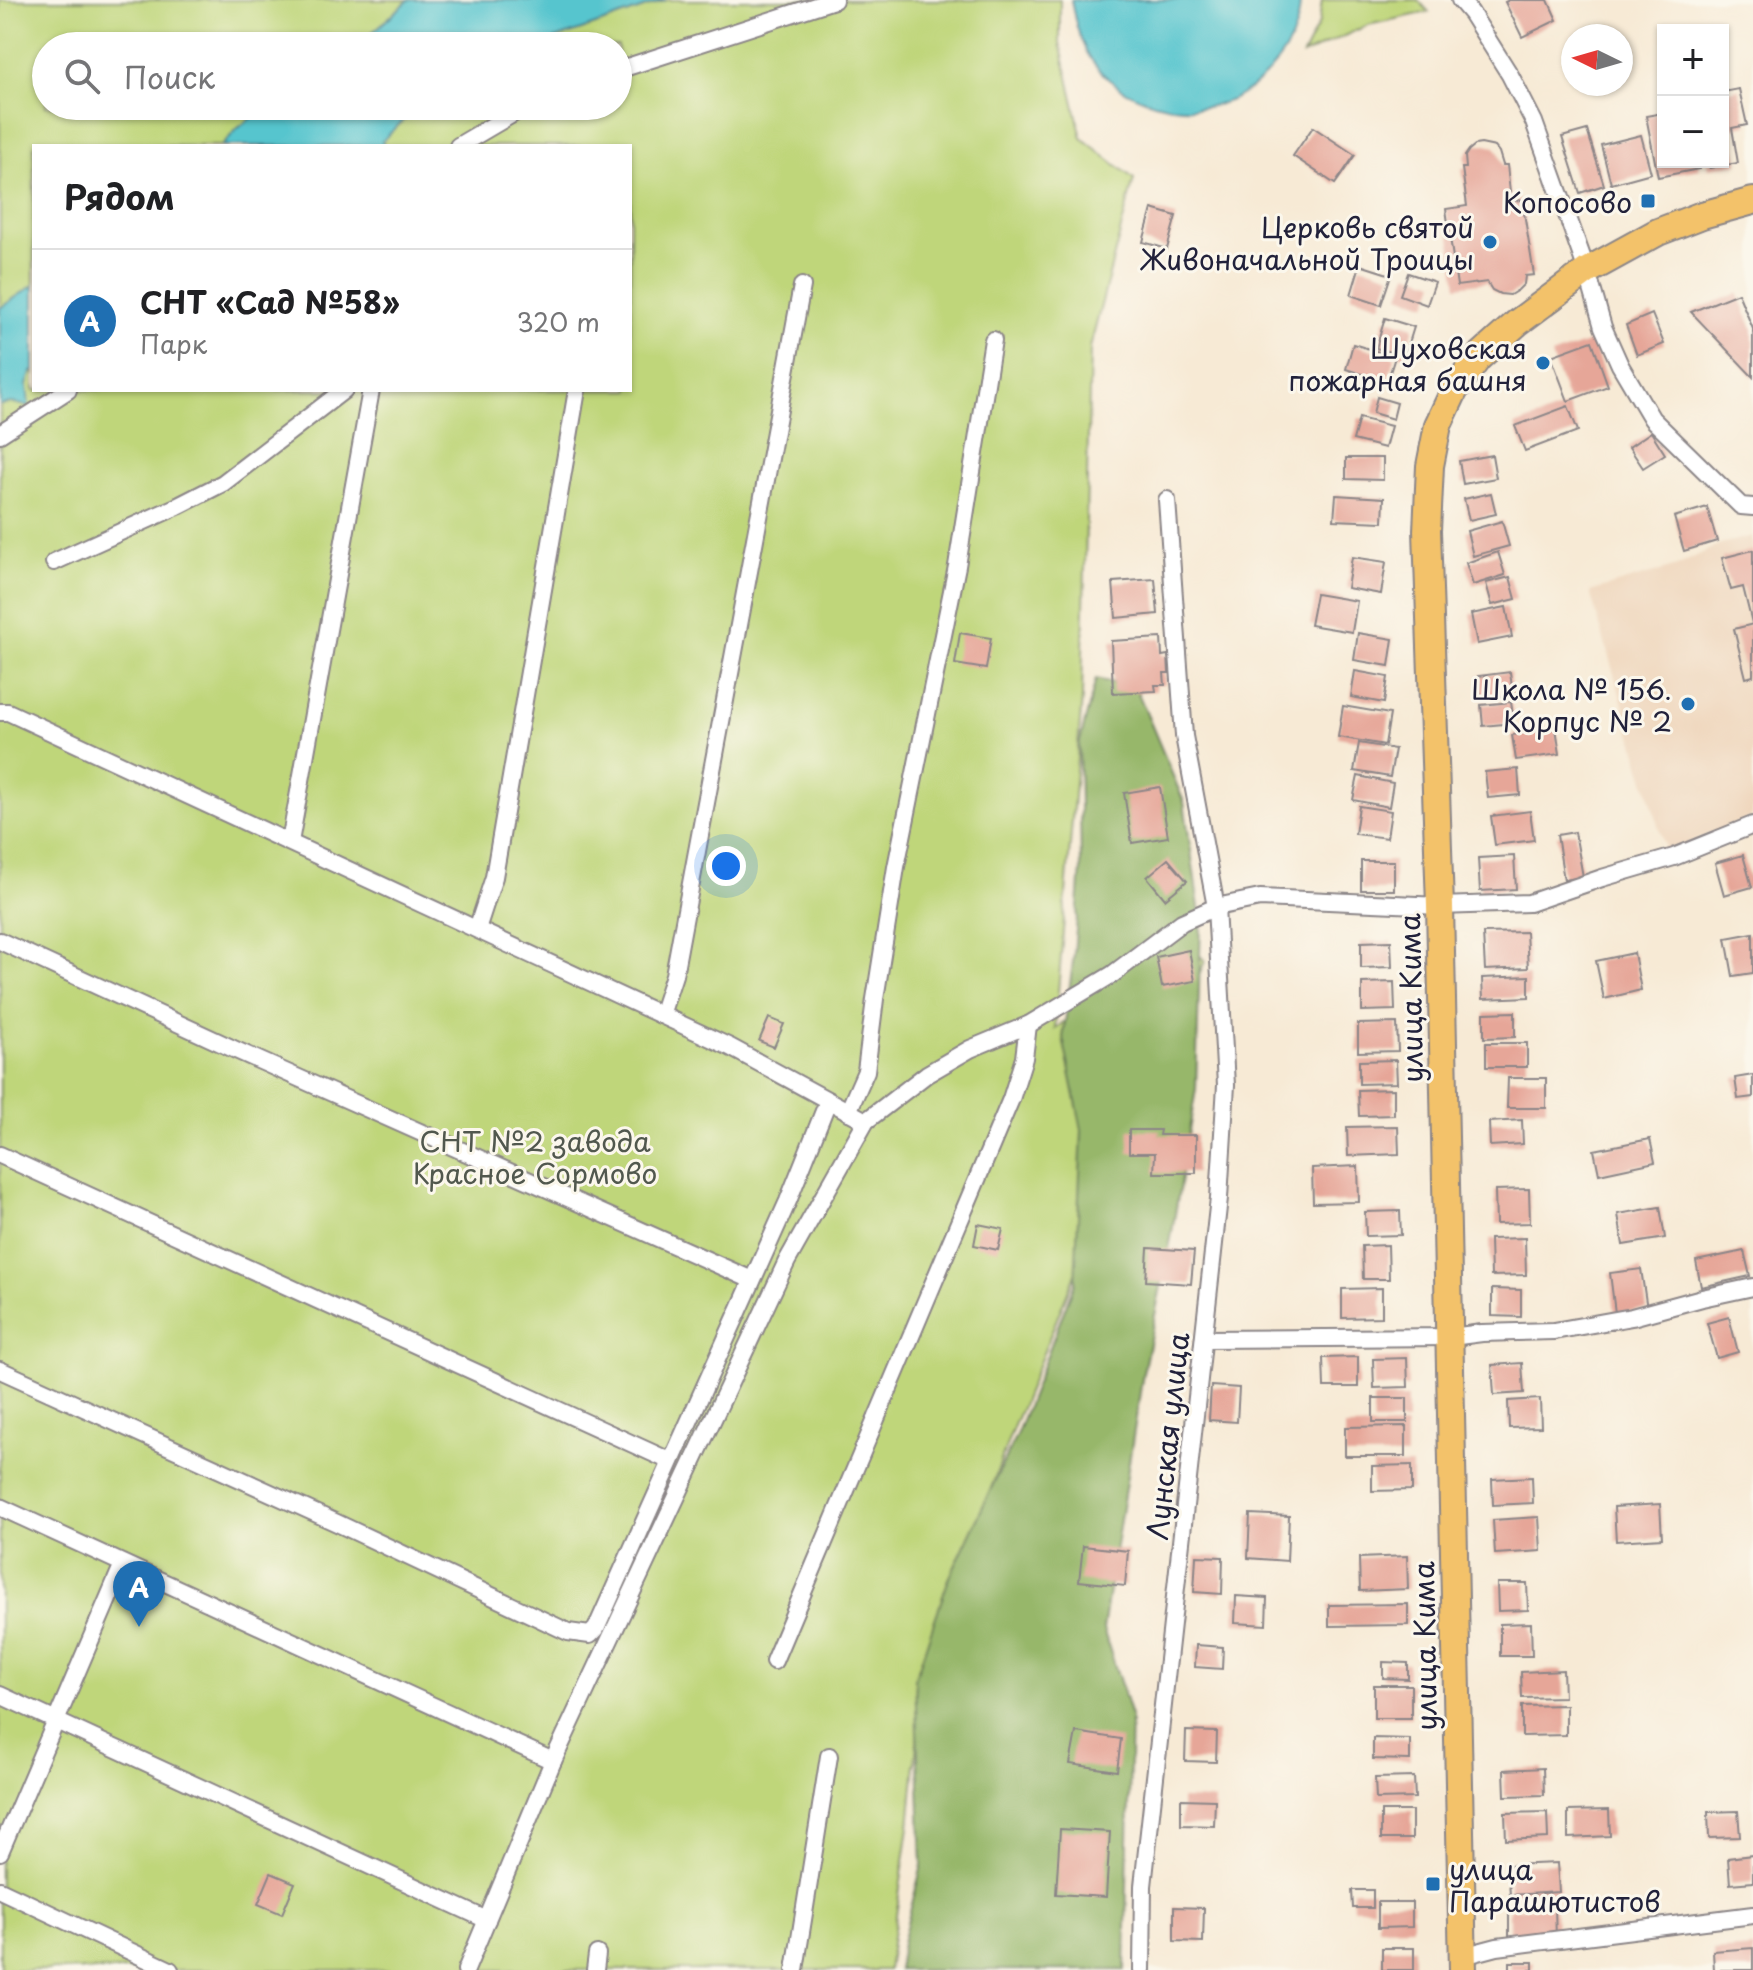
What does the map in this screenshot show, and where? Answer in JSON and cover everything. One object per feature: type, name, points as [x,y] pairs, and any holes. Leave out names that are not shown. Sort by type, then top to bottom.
[{"type":"main road","name":"улица Кима","points":[[1463,1963],[1451,1337],[1427,531],[1430,466],[1438,425],[1454,391],[1478,358],[1517,323],[1587,271],[1658,232],[1702,215],[1753,201]]},
{"type":"street","points":[[632,65],[834,0]]},
{"type":"street","points":[[1460,0],[1510,75],[1534,122],[1587,271],[1603,327],[1620,365],[1652,419],[1741,506],[1753,507]]},
{"type":"street","points":[[461,144],[502,120]]},
{"type":"street","points":[[661,1015],[674,975],[802,286]]},
{"type":"street","points":[[848,1112],[866,1071],[896,867],[957,566],[993,340]]},
{"type":"street","points":[[0,434],[65,392]]},
{"type":"street","points":[[54,562],[223,483],[341,392]]},
{"type":"street","points":[[290,842],[371,392]]},
{"type":"street","points":[[477,929],[494,877],[577,392]]},
{"type":"street","name":"Лунская улица","points":[[1142,1970],[1143,1886],[1219,1198],[1226,1085],[1216,907],[1184,736],[1167,500]]},
{"type":"street","points":[[0,712],[8,712],[730,1047],[866,1121]]},
{"type":"street","points":[[466,1970],[553,1761],[787,1261],[866,1121],[927,1074],[970,1049],[1028,1025],[1113,974],[1182,922],[1216,907],[1260,898],[1440,906],[1529,903],[1674,857],[1752,828]]},
{"type":"street","points":[[0,941],[752,1280]]},
{"type":"street","points":[[774,1661],[1011,1099],[1024,1058],[1028,1025]]},
{"type":"street","points":[[0,1370],[568,1632],[590,1635],[596,1629],[788,1201],[828,1101]]},
{"type":"street","points":[[0,1155],[670,1461]]},
{"type":"street","points":[[1204,1339],[1451,1337],[1554,1331],[1632,1317],[1753,1287]]},
{"type":"street","points":[[0,1507],[553,1761]]},
{"type":"street","points":[[0,1852],[123,1564]]},
{"type":"street","points":[[0,1695],[487,1920]]},
{"type":"street","points":[[795,1970],[829,1756]]},
{"type":"street","points":[[0,1890],[170,1970]]},
{"type":"street","points":[[1463,1963],[1497,1947],[1753,1915]]},
{"type":"shaded area","name":"Школа № 156. Корпус № 2","points":[[1753,536],[1753,816],[1666,852],[1590,592],[1677,566],[1720,544]]},
{"type":"green space","points":[[0,0],[409,0],[373,32],[32,32],[32,120],[248,120],[224,144],[32,144],[32,286],[0,308]]},
{"type":"green space","name":"СНТ №2 завода Красное Сормово","points":[[666,0],[1060,0],[1060,43],[1082,138],[1134,179],[1090,348],[1082,697],[1055,1029],[1175,928],[1205,961],[1009,1438],[923,1679],[909,1827],[888,1970],[0,1970],[0,405],[20,393],[32,371],[32,392],[632,392],[632,144],[383,144],[382,141],[404,120],[632,120],[632,32],[576,32]]},
{"type":"green space","points":[[1322,0],[1418,0],[1429,12],[1368,25],[1303,55],[1319,23]]},
{"type":"green space","points":[[1096,679],[1136,688],[1184,802],[1201,921],[1196,1089],[1171,1238],[1143,1373],[1103,1629],[1131,1716],[1125,1970],[898,1970],[922,1865],[915,1678],[948,1581],[1017,1433],[1075,1282],[1082,1130],[1063,1038],[1081,869],[1079,745]]},
{"type":"water","points":[[409,0],[666,0],[576,32],[373,32]]},
{"type":"water","points":[[1071,0],[1300,0],[1290,40],[1262,79],[1231,100],[1194,108],[1156,104],[1121,88],[1106,76],[1085,48]]},
{"type":"water","points":[[248,120],[404,120],[382,141],[383,144],[224,144]]},
{"type":"water","points":[[32,286],[32,371],[27,385],[29,406],[0,405],[0,308]]},
{"type":"building","points":[[1548,0],[1557,20],[1522,37],[1505,2]]},
{"type":"building","points":[[1739,89],[1747,125],[1732,128],[1738,163],[1729,165],[1729,96],[1729,91]]},
{"type":"building","points":[[1657,114],[1657,168],[1699,169],[1658,177],[1646,116]]},
{"type":"building","points":[[1313,127],[1355,155],[1335,184],[1293,156]]},
{"type":"building","points":[[1587,130],[1604,185],[1580,193],[1562,137]]},
{"type":"building","points":[[1641,135],[1651,173],[1611,184],[1601,145]]},
{"type":"building","name":"Церковь святой Живоначальной Троицы","points":[[1481,144],[1495,147],[1499,152],[1503,165],[1507,165],[1511,201],[1522,200],[1534,275],[1525,276],[1524,284],[1510,295],[1492,290],[1487,282],[1457,286],[1446,209],[1467,206],[1462,168],[1466,168],[1465,156],[1469,150]]},
{"type":"building","points":[[1152,209],[1176,216],[1167,249],[1143,242]]},
{"type":"building","points":[[1360,265],[1391,275],[1381,305],[1351,295]]},
{"type":"building","points":[[1408,273],[1435,282],[1427,305],[1400,295]]},
{"type":"building","points":[[1738,293],[1753,329],[1753,377],[1691,312]]},
{"type":"building","points":[[1652,314],[1664,344],[1637,355],[1626,325]]},
{"type":"building","points":[[1385,318],[1414,327],[1405,356],[1376,348]]},
{"type":"building","points":[[1592,341],[1608,386],[1568,401],[1551,356]]},
{"type":"building","points":[[1353,344],[1395,357],[1387,382],[1346,369]]},
{"type":"building","points":[[1377,397],[1397,403],[1393,419],[1373,413]]},
{"type":"building","points":[[1568,406],[1578,431],[1525,451],[1515,426]]},
{"type":"building","points":[[1359,418],[1391,426],[1385,448],[1353,440]]},
{"type":"building","points":[[1651,432],[1665,454],[1643,468],[1629,447]]},
{"type":"building","points":[[1492,455],[1496,478],[1463,484],[1459,461]]},
{"type":"building","points":[[1346,458],[1383,458],[1383,480],[1346,479]]},
{"type":"building","points":[[1491,493],[1496,514],[1469,520],[1464,499]]},
{"type":"building","points":[[1336,495],[1384,498],[1383,522],[1334,520]]},
{"type":"building","points":[[1707,507],[1717,541],[1684,551],[1674,517]]},
{"type":"building","points":[[1502,521],[1509,546],[1473,556],[1467,531]]},
{"type":"building","points":[[1753,550],[1752,623],[1743,587],[1731,590],[1722,558]]},
{"type":"building","points":[[1498,552],[1505,575],[1473,585],[1466,563]]},
{"type":"building","points":[[1352,557],[1386,562],[1381,594],[1347,588]]},
{"type":"building","points":[[1510,577],[1516,599],[1492,605],[1486,583]]},
{"type":"building","points":[[1155,579],[1158,614],[1116,618],[1113,582]]},
{"type":"building","points":[[1316,594],[1357,601],[1352,632],[1310,625]]},
{"type":"building","points":[[1506,607],[1512,637],[1477,644],[1471,614]]},
{"type":"building","points":[[1753,624],[1753,676],[1746,678],[1734,629]]},
{"type":"building","points":[[960,633],[991,638],[986,669],[955,664]]},
{"type":"building","points":[[1358,633],[1393,639],[1389,666],[1354,660]]},
{"type":"building","points":[[1161,638],[1162,656],[1168,655],[1169,673],[1164,673],[1165,685],[1155,685],[1156,691],[1113,693],[1111,641]]},
{"type":"building","points":[[1355,671],[1388,677],[1384,703],[1351,697]]},
{"type":"building","points":[[1510,672],[1513,695],[1481,699],[1478,676]]},
{"type":"building","points":[[1511,702],[1514,723],[1483,726],[1481,705]]},
{"type":"building","points":[[1343,706],[1390,714],[1385,745],[1338,737]]},
{"type":"building","points":[[1556,728],[1560,754],[1516,760],[1512,735]]},
{"type":"building","points":[[1359,743],[1395,749],[1390,777],[1354,771]]},
{"type":"building","points":[[1518,769],[1520,795],[1488,798],[1485,772]]},
{"type":"building","points":[[1358,776],[1393,783],[1389,807],[1353,800]]},
{"type":"building","points":[[1160,787],[1168,837],[1132,843],[1124,793]]},
{"type":"building","points":[[1359,806],[1391,811],[1387,838],[1355,834]]},
{"type":"building","points":[[1530,811],[1534,840],[1495,845],[1491,816]]},
{"type":"building","points":[[1575,832],[1583,877],[1564,880],[1557,835]]},
{"type":"building","points":[[1743,855],[1752,887],[1724,895],[1715,863]]},
{"type":"building","points":[[1514,856],[1516,889],[1480,891],[1478,858]]},
{"type":"building","points":[[1168,859],[1187,881],[1165,899],[1147,877]]},
{"type":"building","points":[[1361,861],[1394,861],[1394,890],[1361,890]]},
{"type":"building","points":[[1526,932],[1528,968],[1485,970],[1483,933]]},
{"type":"building","points":[[1753,933],[1753,973],[1733,976],[1726,938]]},
{"type":"building","points":[[1391,941],[1392,967],[1361,968],[1361,942]]},
{"type":"building","points":[[1189,950],[1195,981],[1162,987],[1156,957]]},
{"type":"building","points":[[1634,953],[1641,990],[1604,999],[1596,961]]},
{"type":"building","points":[[1529,976],[1529,997],[1483,999],[1482,978]]},
{"type":"building","points":[[1394,982],[1395,1010],[1362,1011],[1362,983]]},
{"type":"building","points":[[1515,1012],[1515,1037],[1484,1038],[1484,1013]]},
{"type":"building","points":[[769,1018],[784,1024],[774,1047],[759,1041]]},
{"type":"building","points":[[1397,1023],[1398,1051],[1358,1052],[1358,1024]]},
{"type":"building","points":[[1486,1043],[1527,1043],[1527,1067],[1486,1067]]},
{"type":"building","points":[[1396,1060],[1397,1083],[1359,1084],[1359,1061]]},
{"type":"building","points":[[1753,1075],[1753,1097],[1738,1099],[1735,1078]]},
{"type":"building","points":[[1508,1078],[1546,1078],[1546,1108],[1507,1108]]},
{"type":"building","points":[[1394,1089],[1394,1115],[1359,1116],[1358,1090]]},
{"type":"building","points":[[1522,1120],[1523,1144],[1490,1146],[1489,1122]]},
{"type":"building","points":[[1398,1126],[1399,1154],[1348,1156],[1347,1127]]},
{"type":"building","points":[[1129,1130],[1160,1130],[1159,1135],[1196,1135],[1196,1173],[1154,1173],[1155,1153],[1129,1153]]},
{"type":"building","points":[[1650,1139],[1655,1162],[1599,1174],[1594,1150]]},
{"type":"building","points":[[1358,1166],[1359,1202],[1313,1203],[1312,1168]]},
{"type":"building","points":[[1529,1189],[1530,1223],[1496,1224],[1495,1190]]},
{"type":"building","points":[[1660,1207],[1665,1238],[1623,1245],[1618,1214]]},
{"type":"building","points":[[1400,1211],[1401,1235],[1366,1236],[1365,1212]]},
{"type":"building","points":[[978,1224],[1003,1229],[998,1250],[974,1245]]},
{"type":"building","points":[[1525,1238],[1526,1275],[1491,1276],[1490,1239]]},
{"type":"building","points":[[1388,1245],[1389,1279],[1363,1279],[1362,1246]]},
{"type":"building","points":[[1148,1248],[1194,1251],[1191,1284],[1146,1281]]},
{"type":"building","points":[[1744,1251],[1750,1276],[1701,1287],[1696,1261]]},
{"type":"building","points":[[1641,1269],[1647,1309],[1615,1313],[1610,1273]]},
{"type":"building","points":[[1382,1288],[1382,1317],[1342,1318],[1342,1289]]},
{"type":"building","points":[[1492,1289],[1521,1290],[1521,1317],[1492,1316]]},
{"type":"building","points":[[1729,1317],[1738,1352],[1717,1358],[1707,1323]]},
{"type":"building","points":[[1358,1357],[1358,1387],[1324,1387],[1323,1358]]},
{"type":"building","points":[[1407,1358],[1408,1387],[1374,1388],[1373,1359]]},
{"type":"building","points":[[1522,1363],[1524,1393],[1494,1395],[1492,1365]]},
{"type":"building","points":[[1211,1386],[1239,1388],[1237,1422],[1209,1420]]},
{"type":"building","points":[[1373,1398],[1407,1398],[1407,1422],[1373,1422]]},
{"type":"building","points":[[1540,1399],[1541,1427],[1509,1428],[1508,1401]]},
{"type":"building","points":[[1406,1426],[1406,1456],[1345,1456],[1345,1427]]},
{"type":"building","points":[[1412,1465],[1412,1490],[1372,1491],[1372,1466]]},
{"type":"building","points":[[1532,1477],[1533,1503],[1493,1505],[1492,1479]]},
{"type":"building","points":[[1660,1504],[1662,1538],[1616,1541],[1614,1507]]},
{"type":"building","points":[[1250,1514],[1289,1516],[1287,1561],[1248,1558]]},
{"type":"building","points":[[1539,1517],[1541,1551],[1495,1554],[1493,1520]]},
{"type":"building","points":[[1083,1546],[1128,1551],[1125,1586],[1079,1581]]},
{"type":"building","points":[[1196,1556],[1223,1557],[1222,1594],[1194,1592]]},
{"type":"building","points":[[1407,1556],[1408,1589],[1360,1591],[1359,1558]]},
{"type":"building","points":[[1497,1583],[1527,1583],[1528,1610],[1498,1611]]},
{"type":"building","points":[[1236,1596],[1267,1598],[1266,1625],[1235,1623]]},
{"type":"building","points":[[1408,1604],[1408,1625],[1329,1626],[1329,1605]]},
{"type":"building","points":[[1531,1623],[1532,1656],[1500,1656],[1500,1624]]},
{"type":"building","points":[[1196,1645],[1223,1647],[1222,1669],[1195,1667]]},
{"type":"building","points":[[1383,1662],[1408,1663],[1408,1679],[1383,1678]]},
{"type":"building","points":[[1563,1670],[1564,1697],[1522,1698],[1521,1672]]},
{"type":"building","points":[[1374,1685],[1411,1685],[1411,1718],[1374,1718]]},
{"type":"building","points":[[1566,1705],[1566,1735],[1522,1736],[1522,1706]]},
{"type":"building","points":[[1186,1731],[1217,1732],[1216,1762],[1185,1761]]},
{"type":"building","points":[[1076,1732],[1121,1739],[1117,1771],[1070,1764]]},
{"type":"building","points":[[1373,1738],[1410,1739],[1410,1760],[1373,1759]]},
{"type":"building","points":[[1543,1768],[1544,1795],[1505,1796],[1504,1770]]},
{"type":"building","points":[[1414,1777],[1415,1798],[1376,1799],[1375,1778]]},
{"type":"building","points":[[1181,1799],[1215,1800],[1214,1826],[1181,1825]]},
{"type":"building","points":[[1609,1810],[1610,1836],[1568,1838],[1568,1811]]},
{"type":"building","points":[[1381,1811],[1412,1811],[1412,1839],[1381,1839]]},
{"type":"building","points":[[1738,1811],[1740,1837],[1709,1838],[1708,1812]]},
{"type":"building","points":[[1547,1812],[1548,1838],[1506,1840],[1505,1813]]},
{"type":"building","points":[[1060,1829],[1110,1832],[1106,1897],[1056,1894]]},
{"type":"building","points":[[1753,1855],[1753,1882],[1730,1884],[1728,1858]]},
{"type":"building","points":[[1557,1863],[1559,1892],[1510,1895],[1508,1865]]},
{"type":"building","points":[[271,1873],[295,1883],[282,1914],[258,1904]]},
{"type":"building","points":[[1352,1890],[1373,1890],[1373,1908],[1353,1908]]},
{"type":"building","points":[[1378,1902],[1412,1902],[1412,1927],[1378,1928]]},
{"type":"building","points":[[1174,1907],[1204,1908],[1203,1942],[1174,1941]]},
{"type":"building","points":[[1555,1907],[1556,1938],[1509,1938],[1509,1909]]},
{"type":"building","points":[[1382,1948],[1414,1948],[1414,1970],[1382,1970]]},
{"type":"building","points":[[1753,1948],[1753,1970],[1714,1970],[1713,1951]]},
{"type":"building","points":[[1510,1962],[1533,1962],[1533,1970],[1510,1970]]},
{"type":"place","name":"Копосово","points":[[1648,201]]},
{"type":"place","name":"Церковь святой Живоначальной Троицы","points":[[1490,242]]},
{"type":"place","name":"Шуховская пожарная башня","points":[[1543,363]]},
{"type":"place","name":"Школа № 156. Корпус № 2","points":[[1688,704]]},
{"type":"place","name":"СНТ «Сад №58»","points":[[139,1627]]},
{"type":"place","name":"улица Парашютистов","points":[[1433,1884]]}]
